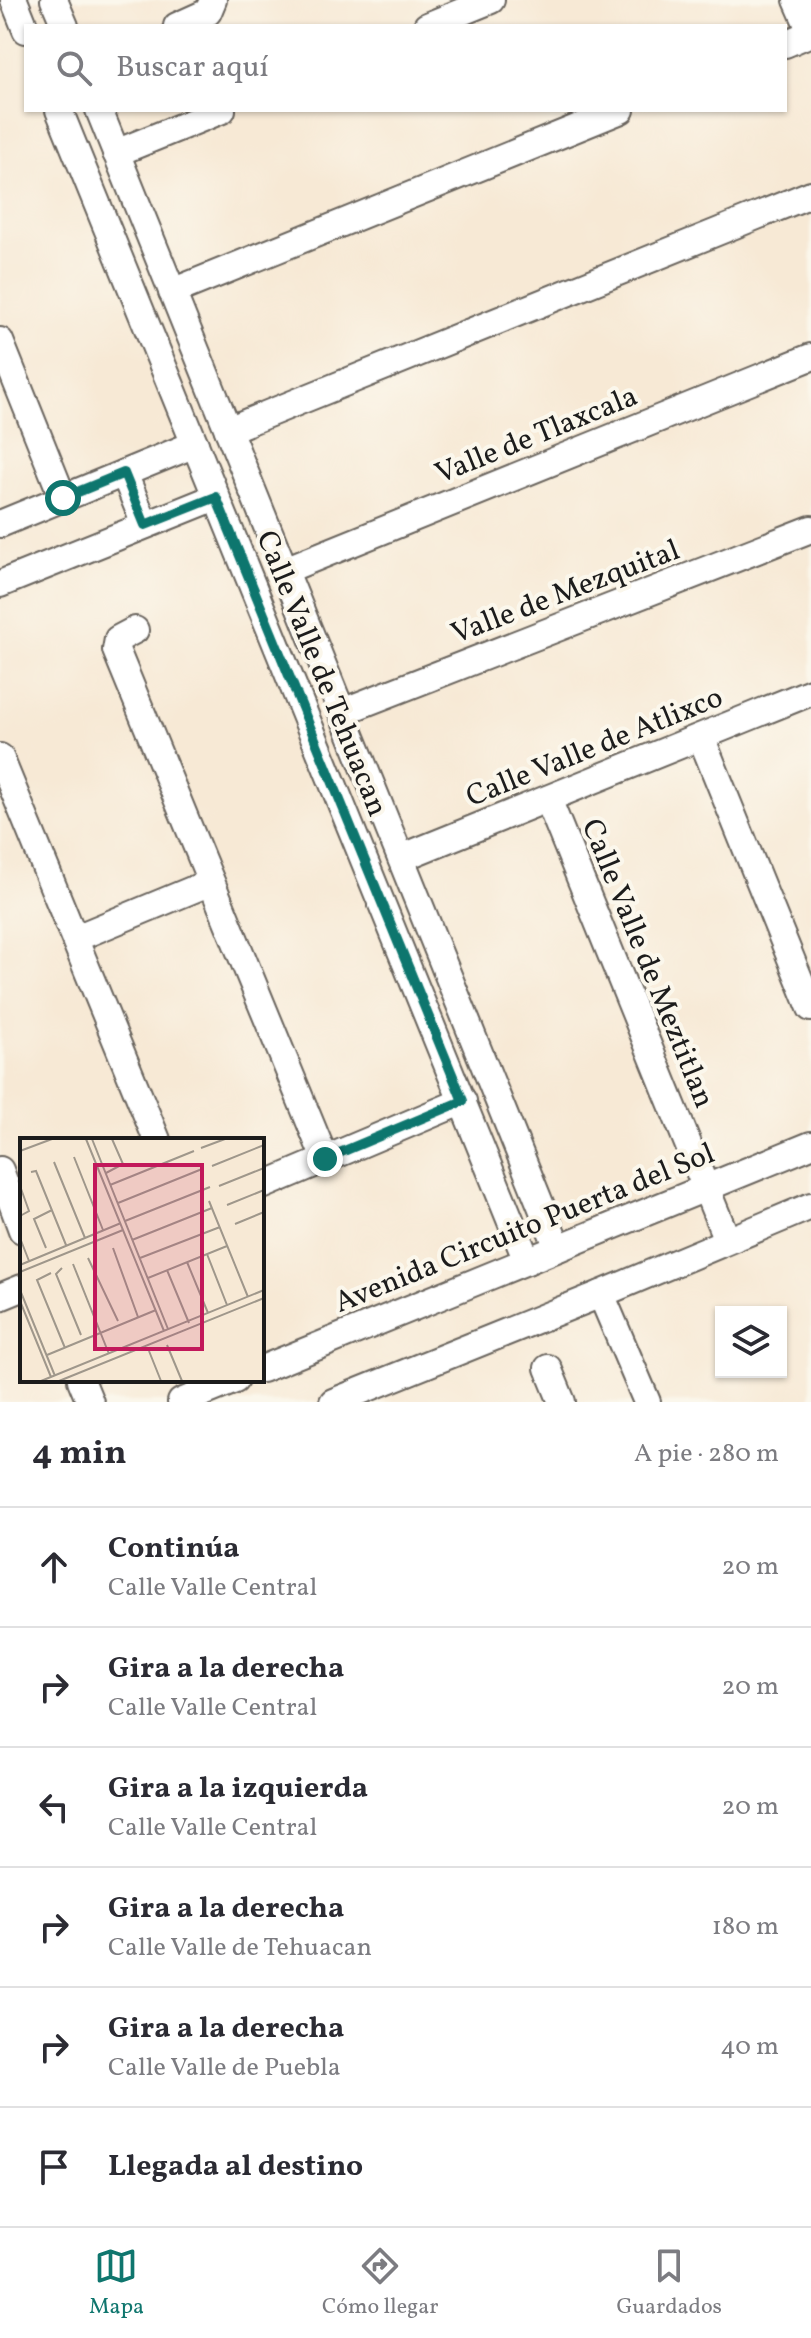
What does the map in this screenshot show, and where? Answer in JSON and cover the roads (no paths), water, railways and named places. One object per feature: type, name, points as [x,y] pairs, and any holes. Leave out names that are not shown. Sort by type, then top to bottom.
[{"type":"street","points":[[14,0],[24,25]]},
{"type":"street","points":[[54,0],[64,24]]},
{"type":"street","points":[[181,24],[208,12],[213,0]]},
{"type":"street","points":[[432,24],[491,0]]},
{"type":"street","points":[[787,43],[811,33],[797,0]]},
{"type":"street","name":"Calle Valle de Tehuacan","points":[[60,112],[527,1261]]},
{"type":"street","name":"Calle Valle de Tehuacan","points":[[100,112],[558,1248]]},
{"type":"street","points":[[116,153],[217,112]]},
{"type":"street","points":[[172,292],[616,112]]},
{"type":"street","points":[[228,430],[811,194]]},
{"type":"street","points":[[0,341],[63,498]]},
{"type":"street","name":"Valle de Tlaxcala","points":[[285,570],[811,357]]},
{"type":"street","points":[[0,524],[195,444]]},
{"type":"street","points":[[124,473],[145,525]]},
{"type":"street","points":[[0,584],[216,497]]},
{"type":"street","name":"Valle de Mezquital","points":[[342,712],[811,529]]},
{"type":"street","points":[[135,630],[118,639],[116,650],[325,1159]]},
{"type":"street","name":"Calle Valle de Atlixco","points":[[401,858],[811,692]]},
{"type":"street","points":[[701,737],[811,1008]]},
{"type":"street","points":[[0,757],[156,1138]]},
{"type":"street","points":[[339,796],[371,784]]},
{"type":"street","name":"Calle Valle de Meztitlan","points":[[548,799],[727,1240]]},
{"type":"street","points":[[76,938],[211,882]]},
{"type":"street","points":[[264,1185],[463,1101]]},
{"type":"street","name":"Avenida Circuito Puerta del Sol","points":[[264,1368],[811,1145]]},
{"type":"street","points":[[0,1170],[20,1225]]},
{"type":"street","points":[[333,1402],[811,1206]]},
{"type":"street","points":[[0,1297],[20,1289]]},
{"type":"street","points":[[601,1294],[647,1402]]},
{"type":"street","points":[[548,1368],[562,1402]]},
{"type":"street","points":[[82,1382],[90,1402]]},
{"type":"street","points":[[181,1402],[230,1382]]}]
